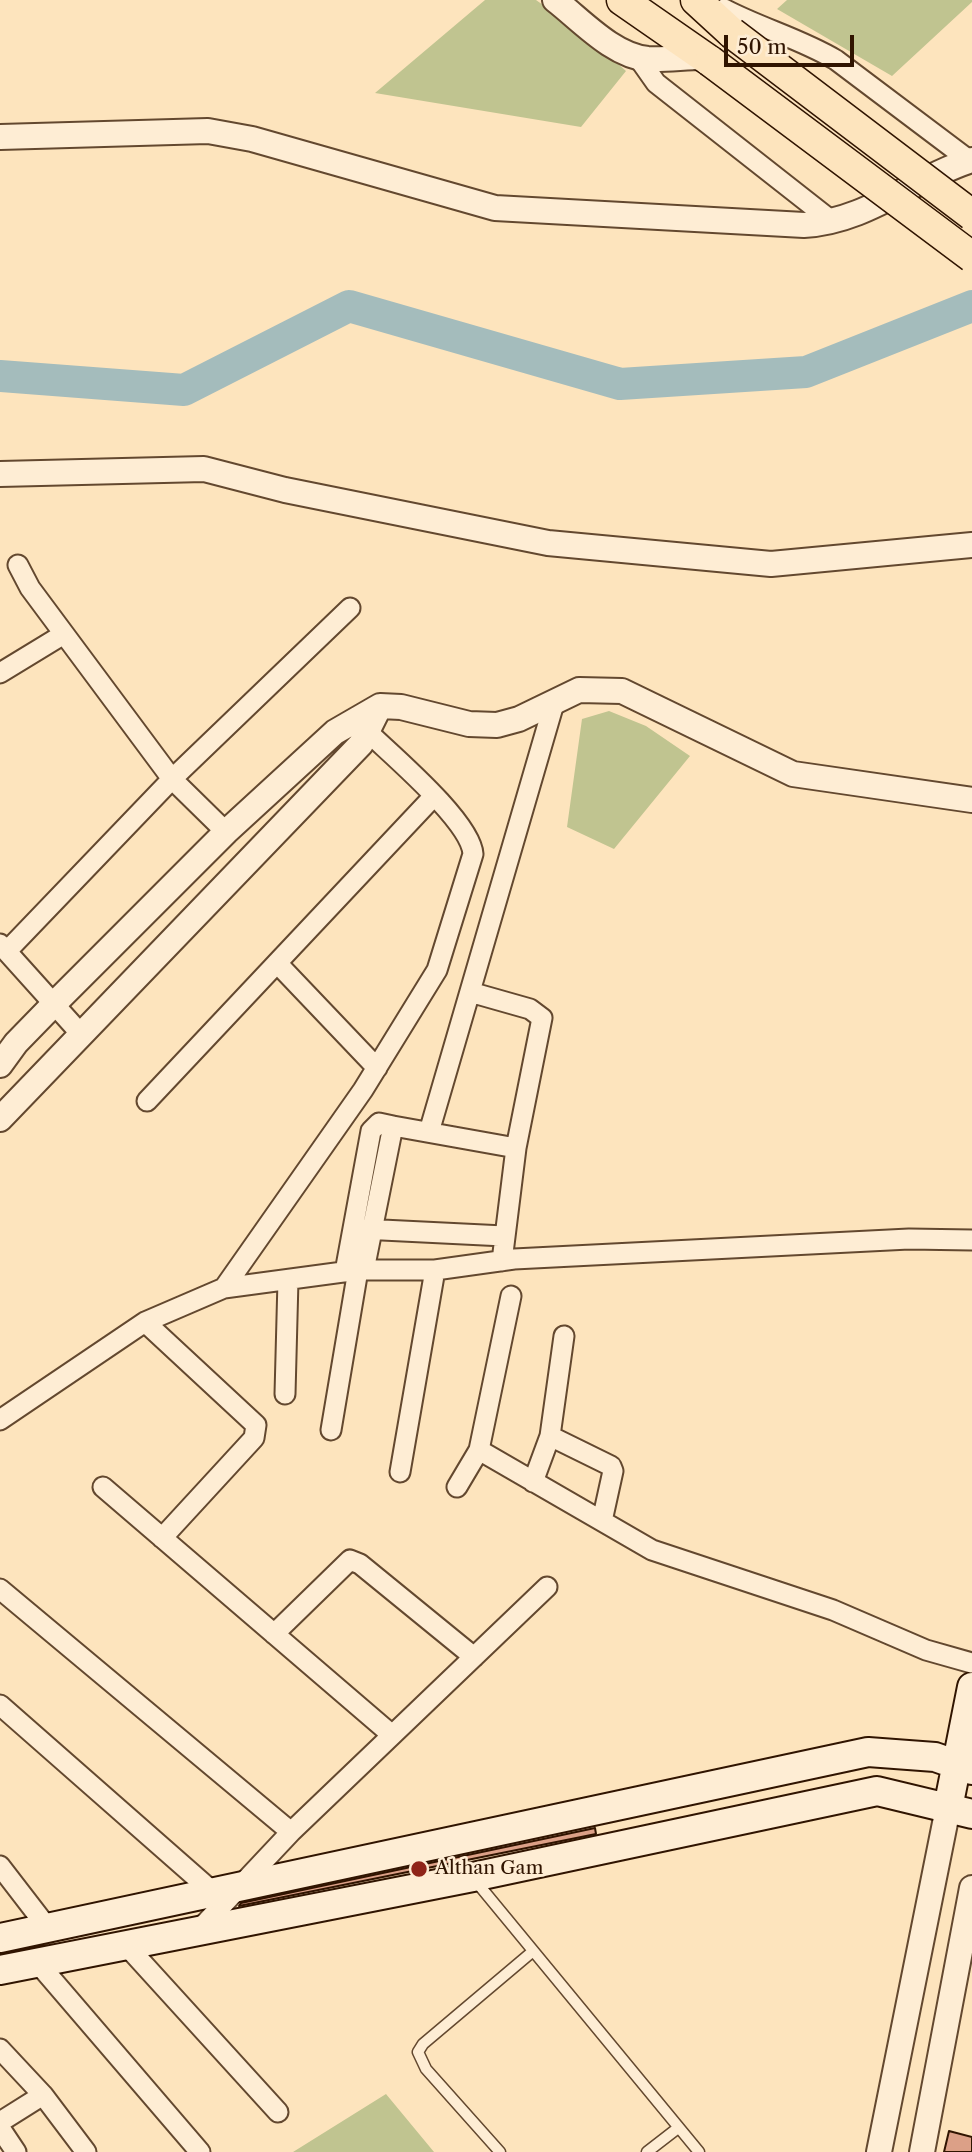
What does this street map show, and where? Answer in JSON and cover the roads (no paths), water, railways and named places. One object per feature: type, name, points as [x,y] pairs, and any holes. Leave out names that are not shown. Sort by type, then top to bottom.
[{"type":"main road","points":[[622,0],[707,59],[972,257]]},
{"type":"main road","points":[[641,0],[707,59]]},
{"type":"main road","points":[[688,0],[724,12],[972,215]]},
{"type":"main road","points":[[707,59],[724,12]]},
{"type":"main road","points":[[0,1970],[472,1877],[877,1791],[960,1811],[972,1687]]},
{"type":"main road","points":[[0,1938],[856,1754],[868,1752],[935,1757],[963,1767]]},
{"type":"street","points":[[555,0],[620,50],[637,56],[707,59]]},
{"type":"street","points":[[724,12],[818,49],[971,160]]},
{"type":"street","points":[[637,56],[656,83],[833,222]]},
{"type":"street","points":[[0,137],[208,131],[252,139],[495,208],[804,225],[833,222],[855,214],[947,167],[971,160]]},
{"type":"street","points":[[0,474],[204,469],[285,490],[548,543],[781,564],[972,545]]},
{"type":"street","points":[[18,565],[30,588],[172,779],[226,832]]},
{"type":"street","points":[[80,1033],[3,948],[172,779],[350,608]]},
{"type":"street","points":[[0,673],[64,634]]},
{"type":"street","points":[[0,1065],[16,1043],[226,832],[335,732],[380,706],[401,707],[470,724],[497,725],[519,719],[579,690],[622,691],[793,774],[972,800]]},
{"type":"street","points":[[429,1132],[555,700]]},
{"type":"street","points":[[0,1119],[369,733],[380,706]]},
{"type":"street","points":[[224,1288],[377,1068],[437,970],[473,854],[469,837],[434,796],[369,733]]},
{"type":"street","points":[[147,1101],[434,796]]},
{"type":"street","points":[[277,963],[377,1068]]},
{"type":"street","points":[[470,992],[530,1009],[542,1018],[516,1147],[502,1261]]},
{"type":"street","points":[[331,1430],[363,1229],[371,1131],[379,1123],[516,1147]]},
{"type":"street","points":[[363,1229],[504,1236]]},
{"type":"street","points":[[0,1420],[145,1322],[224,1288],[356,1270],[435,1270],[502,1261],[909,1239],[972,1240]]},
{"type":"street","points":[[400,1472],[435,1270]]},
{"type":"street","points":[[285,1394],[288,1280]]},
{"type":"street","points":[[457,1487],[479,1450],[511,1296]]},
{"type":"street","points":[[145,1322],[256,1424],[254,1438],[162,1538]]},
{"type":"street","points":[[533,1482],[550,1436],[564,1336]]},
{"type":"street","points":[[550,1436],[611,1466],[602,1521]]},
{"type":"street","points":[[479,1450],[652,1550],[832,1610],[926,1650],[972,1663]]},
{"type":"street","points":[[103,1487],[392,1735]]},
{"type":"street","points":[[274,1634],[350,1560],[360,1564],[474,1657]]},
{"type":"street","points":[[198,1931],[225,1890],[291,1832],[547,1587]]},
{"type":"street","points":[[0,1589],[291,1832]]},
{"type":"street","points":[[0,1705],[225,1890]]},
{"type":"street","points":[[879,2152],[960,1811]]},
{"type":"street","points":[[0,1866],[47,1927]]},
{"type":"street","points":[[922,2152],[971,1902]]},
{"type":"street","points":[[126,1945],[278,2112]]},
{"type":"street","points":[[37,1962],[200,2152]]},
{"type":"street","points":[[0,2049],[43,2095],[86,2152]]},
{"type":"street","points":[[0,2122],[43,2095]]},
{"type":"street","points":[[0,2128],[16,2152]]},
{"type":"lane","points":[[472,1877],[699,2152]]},
{"type":"lane","points":[[500,2152],[426,2070],[418,2052],[423,2044],[532,1952]]},
{"type":"lane","points":[[647,2152],[678,2128]]},
{"type":"waterway","points":[[0,376],[184,390],[349,306],[620,384],[806,372],[972,306]]},
{"type":"place","name":"Althan Gam","points":[[419,1869]]}]
